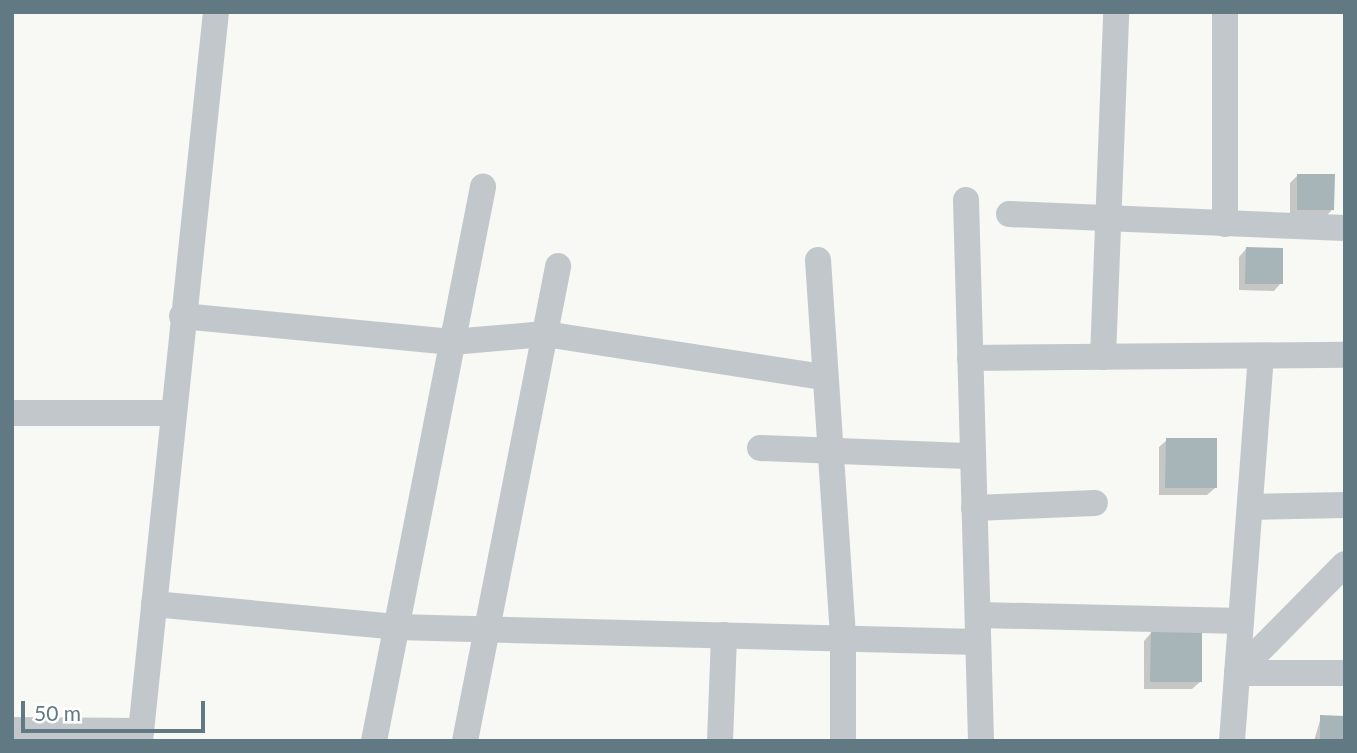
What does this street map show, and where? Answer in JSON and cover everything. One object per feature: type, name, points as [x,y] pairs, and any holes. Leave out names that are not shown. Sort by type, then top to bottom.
[{"type":"street","points":[[12,730],[141,736],[182,316],[216,12]]},
{"type":"street","points":[[1103,357],[1116,12]]},
{"type":"street","points":[[1225,12],[1225,224]]},
{"type":"street","points":[[374,741],[483,187]]},
{"type":"street","points":[[965,200],[981,741]]},
{"type":"street","points":[[1009,214],[1345,228]]},
{"type":"street","points":[[818,260],[843,638],[843,741]]},
{"type":"street","points":[[465,741],[558,266]]},
{"type":"street","points":[[182,316],[452,342],[545,334],[824,377]]},
{"type":"street","points":[[970,358],[1345,355]]},
{"type":"street","points":[[1232,741],[1261,356]]},
{"type":"street","points":[[12,413],[173,413]]},
{"type":"street","points":[[760,448],[973,456]]},
{"type":"street","points":[[974,508],[1095,503]]},
{"type":"street","points":[[1250,507],[1345,505]]},
{"type":"street","points":[[1237,673],[1345,564]]},
{"type":"street","points":[[154,604],[396,627],[978,642]]},
{"type":"street","points":[[978,615],[1241,621]]},
{"type":"street","points":[[720,741],[724,635]]},
{"type":"street","points":[[1237,673],[1345,673]]},
{"type":"building","points":[[1297,174],[1335,174],[1334,210],[1297,210]]},
{"type":"building","points":[[1246,247],[1283,248],[1283,284],[1245,284]]},
{"type":"building","points":[[1166,438],[1217,438],[1217,488],[1165,488]]},
{"type":"building","points":[[1151,631],[1202,632],[1202,682],[1150,682]]},
{"type":"building","points":[[1320,715],[1345,716],[1345,741],[1320,741]]}]
